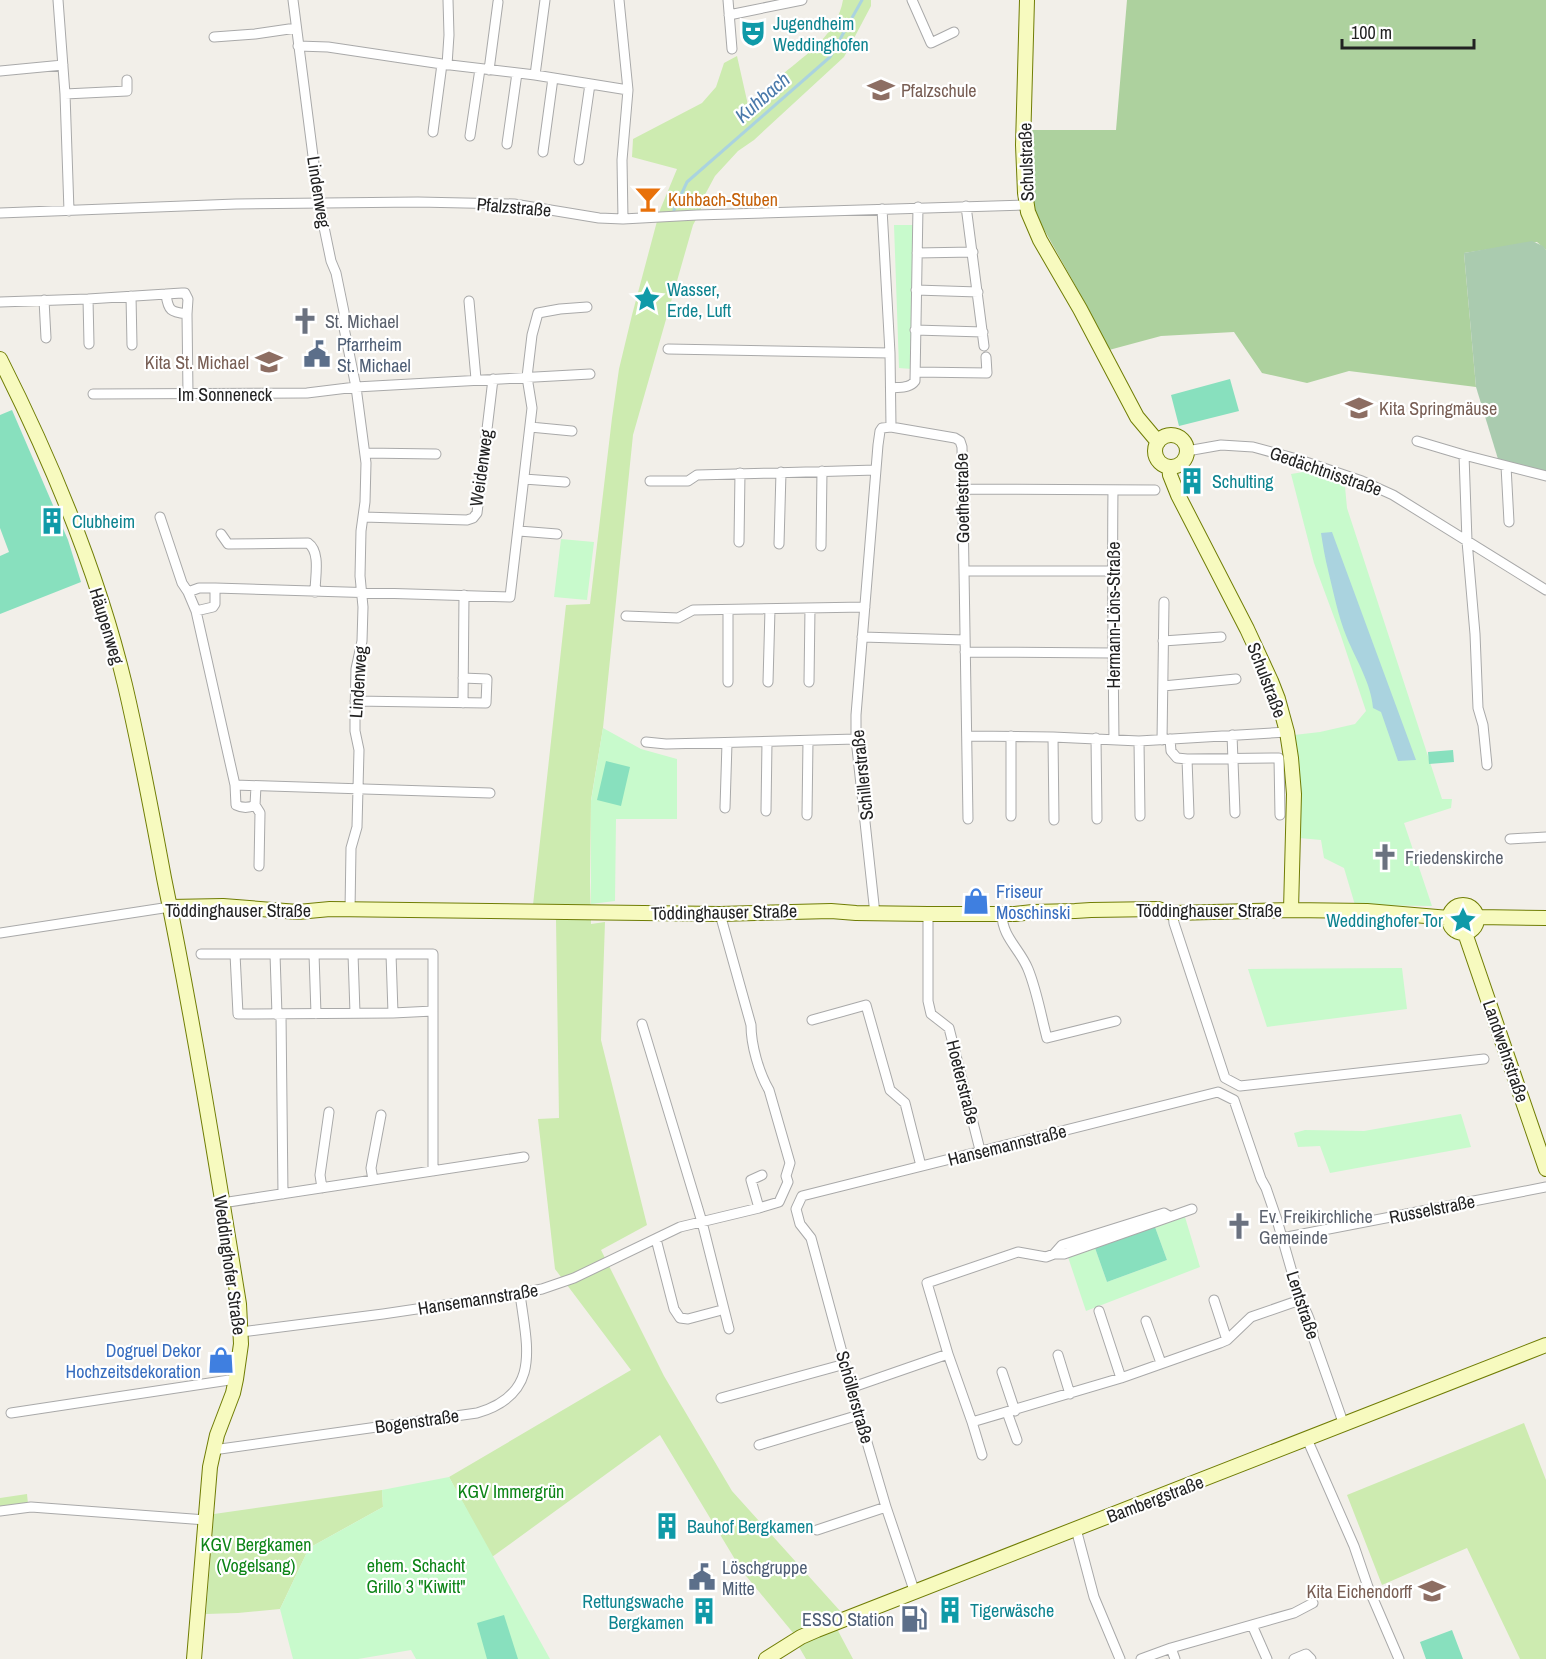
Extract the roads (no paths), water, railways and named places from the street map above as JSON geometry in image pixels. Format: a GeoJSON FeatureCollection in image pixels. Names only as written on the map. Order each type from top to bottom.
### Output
{"type":"FeatureCollection","features":[{"type":"Feature","properties":{"kind":"street"},"geometry":{"type":"LineString","coordinates":[[58,0],[65,94],[69,211]]}},
{"type":"Feature","properties":{"kind":"street","name":"Lindenweg"},"geometry":{"type":"LineString","coordinates":[[293,0],[319,202],[344,312],[344,328],[356,387],[365,453],[365,502],[360,554],[362,641],[356,669],[355,701],[355,731],[359,750],[357,827],[351,848],[350,910]]}},
{"type":"Feature","properties":{"kind":"street"},"geometry":{"type":"LineString","coordinates":[[433,132],[449,35],[448,0]]}},
{"type":"Feature","properties":{"kind":"street"},"geometry":{"type":"LineString","coordinates":[[535,75],[545,0]]}},
{"type":"Feature","properties":{"kind":"street"},"geometry":{"type":"LineString","coordinates":[[619,0],[628,90],[622,160],[623,219]]}},
{"type":"Feature","properties":{"kind":"street"},"geometry":{"type":"LineString","coordinates":[[728,0],[732,49]]}},
{"type":"Feature","properties":{"kind":"street"},"geometry":{"type":"LineString","coordinates":[[729,15],[802,0]]}},
{"type":"Feature","properties":{"kind":"street"},"geometry":{"type":"LineString","coordinates":[[912,0],[931,43],[954,32]]}},
{"type":"Feature","properties":{"kind":"street","name":"Schulstraße"},"geometry":{"type":"LineString","coordinates":[[1027,0],[1023,145],[1026,205],[1040,240],[1132,405],[1162,439]]}},
{"type":"Feature","properties":{"kind":"street"},"geometry":{"type":"LineString","coordinates":[[470,136],[498,2]]}},
{"type":"Feature","properties":{"kind":"street"},"geometry":{"type":"LineString","coordinates":[[214,37],[296,28]]}},
{"type":"Feature","properties":{"kind":"street"},"geometry":{"type":"LineString","coordinates":[[298,46],[328,47],[628,90]]}},
{"type":"Feature","properties":{"kind":"street"},"geometry":{"type":"LineString","coordinates":[[0,71],[63,65]]}},
{"type":"Feature","properties":{"kind":"street"},"geometry":{"type":"LineString","coordinates":[[507,144],[517,73]]}},
{"type":"Feature","properties":{"kind":"street"},"geometry":{"type":"LineString","coordinates":[[543,152],[553,78]]}},
{"type":"Feature","properties":{"kind":"street"},"geometry":{"type":"LineString","coordinates":[[65,94],[127,91],[127,80]]}},
{"type":"Feature","properties":{"kind":"street"},"geometry":{"type":"LineString","coordinates":[[579,160],[590,84]]}},
{"type":"Feature","properties":{"kind":"street","name":"Pfalzstraße"},"geometry":{"type":"LineString","coordinates":[[0,213],[319,202],[418,202],[514,204],[599,218],[623,219],[1026,205]]}},
{"type":"Feature","properties":{"kind":"street"},"geometry":{"type":"LineString","coordinates":[[966,206],[984,346]]}},
{"type":"Feature","properties":{"kind":"street"},"geometry":{"type":"LineString","coordinates":[[892,388],[912,385],[915,381],[918,207]]}},
{"type":"Feature","properties":{"kind":"street"},"geometry":{"type":"LineString","coordinates":[[882,209],[892,388],[891,427]]}},
{"type":"Feature","properties":{"kind":"street"},"geometry":{"type":"LineString","coordinates":[[917,253],[973,252]]}},
{"type":"Feature","properties":{"kind":"street"},"geometry":{"type":"LineString","coordinates":[[916,290],[978,292]]}},
{"type":"Feature","properties":{"kind":"street"},"geometry":{"type":"LineString","coordinates":[[0,302],[88,299],[174,292],[185,294],[188,298],[188,394]]}},
{"type":"Feature","properties":{"kind":"street"},"geometry":{"type":"LineString","coordinates":[[166,294],[168,307],[171,310],[187,314]]}},
{"type":"Feature","properties":{"kind":"street"},"geometry":{"type":"LineString","coordinates":[[131,296],[132,345]]}},
{"type":"Feature","properties":{"kind":"street"},"geometry":{"type":"LineString","coordinates":[[88,299],[89,344]]}},
{"type":"Feature","properties":{"kind":"street"},"geometry":{"type":"LineString","coordinates":[[44,300],[46,338]]}},
{"type":"Feature","properties":{"kind":"street"},"geometry":{"type":"LineString","coordinates":[[469,301],[476,379]]}},
{"type":"Feature","properties":{"kind":"street"},"geometry":{"type":"LineString","coordinates":[[188,592],[199,588],[215,588],[510,597],[532,408],[527,377],[532,335],[538,313],[586,307]]}},
{"type":"Feature","properties":{"kind":"street"},"geometry":{"type":"LineString","coordinates":[[915,330],[983,332]]}},
{"type":"Feature","properties":{"kind":"street"},"geometry":{"type":"LineString","coordinates":[[668,350],[890,353]]}},
{"type":"Feature","properties":{"kind":"street"},"geometry":{"type":"LineString","coordinates":[[915,372],[987,373],[986,357]]}},
{"type":"Feature","properties":{"kind":"street","name":"Häupenweg"},"geometry":{"type":"LineString","coordinates":[[0,359],[19,396],[55,480],[100,600],[124,684],[170,907]]}},
{"type":"Feature","properties":{"kind":"street","name":"Im Sonneneck"},"geometry":{"type":"LineString","coordinates":[[93,393],[307,393],[356,387],[590,374]]}},
{"type":"Feature","properties":{"kind":"street","name":"Weidenweg"},"geometry":{"type":"LineString","coordinates":[[363,517],[467,520],[473,518],[477,513],[493,379]]}},
{"type":"Feature","properties":{"kind":"street"},"geometry":{"type":"LineString","coordinates":[[530,427],[572,431]]}},
{"type":"Feature","properties":{"kind":"street","name":"Schillerstraße"},"geometry":{"type":"LineString","coordinates":[[876,914],[856,739],[856,707],[880,431],[882,428],[891,427]]}},
{"type":"Feature","properties":{"kind":"street","name":"Goethestraße"},"geometry":{"type":"LineString","coordinates":[[891,427],[955,438],[960,441],[962,447],[968,819]]}},
{"type":"Feature","properties":{"kind":"street"},"geometry":{"type":"LineString","coordinates":[[1178,437],[1183,440],[1187,450],[1180,464],[1169,467],[1160,464],[1155,451],[1162,439],[1178,437]]}},
{"type":"Feature","properties":{"kind":"street"},"geometry":{"type":"LineString","coordinates":[[1417,441],[1546,476]]}},
{"type":"Feature","properties":{"kind":"street","name":"Gedächtnisstraße"},"geometry":{"type":"LineString","coordinates":[[1187,450],[1213,446],[1242,446],[1266,450],[1362,481],[1387,492],[1546,590]]}},
{"type":"Feature","properties":{"kind":"street"},"geometry":{"type":"LineString","coordinates":[[365,453],[436,454]]}},
{"type":"Feature","properties":{"kind":"street"},"geometry":{"type":"LineString","coordinates":[[1464,455],[1478,708],[1483,725],[1487,765]]}},
{"type":"Feature","properties":{"kind":"street"},"geometry":{"type":"LineString","coordinates":[[1506,466],[1509,522]]}},
{"type":"Feature","properties":{"kind":"street","name":"Schulstraße"},"geometry":{"type":"LineString","coordinates":[[1169,467],[1178,495],[1264,664],[1278,699],[1287,732],[1294,794],[1291,910]]}},
{"type":"Feature","properties":{"kind":"street"},"geometry":{"type":"LineString","coordinates":[[650,481],[688,481],[697,475],[876,470]]}},
{"type":"Feature","properties":{"kind":"street"},"geometry":{"type":"LineString","coordinates":[[821,546],[822,471]]}},
{"type":"Feature","properties":{"kind":"street"},"geometry":{"type":"LineString","coordinates":[[779,544],[781,472]]}},
{"type":"Feature","properties":{"kind":"street"},"geometry":{"type":"LineString","coordinates":[[739,542],[740,473]]}},
{"type":"Feature","properties":{"kind":"street"},"geometry":{"type":"LineString","coordinates":[[524,479],[565,482]]}},
{"type":"Feature","properties":{"kind":"street"},"geometry":{"type":"LineString","coordinates":[[963,489],[1155,490]]}},
{"type":"Feature","properties":{"kind":"street","name":"Hermann-Löns-Straße"},"geometry":{"type":"LineString","coordinates":[[1113,490],[1114,740]]}},
{"type":"Feature","properties":{"kind":"street"},"geometry":{"type":"LineString","coordinates":[[160,517],[182,583],[196,610],[235,786],[236,805],[240,807],[255,805]]}},
{"type":"Feature","properties":{"kind":"street"},"geometry":{"type":"LineString","coordinates":[[519,531],[557,534]]}},
{"type":"Feature","properties":{"kind":"street"},"geometry":{"type":"LineString","coordinates":[[221,534],[228,544],[308,543],[316,553],[315,592]]}},
{"type":"Feature","properties":{"kind":"street"},"geometry":{"type":"LineString","coordinates":[[964,571],[1112,571]]}},
{"type":"Feature","properties":{"kind":"street"},"geometry":{"type":"LineString","coordinates":[[196,610],[213,607],[215,588]]}},
{"type":"Feature","properties":{"kind":"street"},"geometry":{"type":"LineString","coordinates":[[463,703],[464,595]]}},
{"type":"Feature","properties":{"kind":"street"},"geometry":{"type":"LineString","coordinates":[[1164,602],[1163,686],[1166,740],[1171,751],[1177,758],[1188,759],[1279,758],[1280,815]]}},
{"type":"Feature","properties":{"kind":"street"},"geometry":{"type":"LineString","coordinates":[[626,616],[678,618],[693,610],[865,607]]}},
{"type":"Feature","properties":{"kind":"street"},"geometry":{"type":"LineString","coordinates":[[809,682],[810,608]]}},
{"type":"Feature","properties":{"kind":"street"},"geometry":{"type":"LineString","coordinates":[[768,682],[770,609]]}},
{"type":"Feature","properties":{"kind":"street"},"geometry":{"type":"LineString","coordinates":[[728,610],[728,682]]}},
{"type":"Feature","properties":{"kind":"street"},"geometry":{"type":"LineString","coordinates":[[862,637],[965,640]]}},
{"type":"Feature","properties":{"kind":"street"},"geometry":{"type":"LineString","coordinates":[[1163,641],[1221,638]]}},
{"type":"Feature","properties":{"kind":"street"},"geometry":{"type":"LineString","coordinates":[[966,652],[1112,653]]}},
{"type":"Feature","properties":{"kind":"street"},"geometry":{"type":"LineString","coordinates":[[355,701],[486,703],[487,679],[463,678]]}},
{"type":"Feature","properties":{"kind":"street"},"geometry":{"type":"LineString","coordinates":[[1163,686],[1236,679]]}},
{"type":"Feature","properties":{"kind":"street"},"geometry":{"type":"LineString","coordinates":[[967,735],[1139,741],[1287,732]]}},
{"type":"Feature","properties":{"kind":"street"},"geometry":{"type":"LineString","coordinates":[[1232,735],[1235,813]]}},
{"type":"Feature","properties":{"kind":"street"},"geometry":{"type":"LineString","coordinates":[[1011,736],[1011,816]]}},
{"type":"Feature","properties":{"kind":"street"},"geometry":{"type":"LineString","coordinates":[[1053,737],[1054,820]]}},
{"type":"Feature","properties":{"kind":"street"},"geometry":{"type":"LineString","coordinates":[[1096,738],[1097,819]]}},
{"type":"Feature","properties":{"kind":"street"},"geometry":{"type":"LineString","coordinates":[[646,742],[666,744],[856,739]]}},
{"type":"Feature","properties":{"kind":"street"},"geometry":{"type":"LineString","coordinates":[[807,815],[808,741]]}},
{"type":"Feature","properties":{"kind":"street"},"geometry":{"type":"LineString","coordinates":[[1139,741],[1140,816]]}},
{"type":"Feature","properties":{"kind":"street"},"geometry":{"type":"LineString","coordinates":[[766,811],[767,742]]}},
{"type":"Feature","properties":{"kind":"street"},"geometry":{"type":"LineString","coordinates":[[725,808],[727,743]]}},
{"type":"Feature","properties":{"kind":"street"},"geometry":{"type":"LineString","coordinates":[[1188,759],[1189,814]]}},
{"type":"Feature","properties":{"kind":"street"},"geometry":{"type":"LineString","coordinates":[[235,786],[490,793]]}},
{"type":"Feature","properties":{"kind":"street"},"geometry":{"type":"LineString","coordinates":[[256,786],[255,805],[260,813],[259,866]]}},
{"type":"Feature","properties":{"kind":"street"},"geometry":{"type":"LineString","coordinates":[[1510,839],[1546,837]]}},
{"type":"Feature","properties":{"kind":"street"},"geometry":{"type":"LineString","coordinates":[[1461,905],[1470,906],[1476,912],[1477,917],[1475,927],[1465,933],[1458,933],[1452,928],[1449,918],[1454,908],[1461,905]]}},
{"type":"Feature","properties":{"kind":"street","name":"Töddinghauser Straße"},"geometry":{"type":"LineString","coordinates":[[0,933],[170,907],[224,906],[298,912],[330,909],[720,914],[822,911],[876,914],[1002,914],[1147,909],[1173,913],[1291,910],[1366,911],[1449,918]]}},
{"type":"Feature","properties":{"kind":"street","name":"Weddinghofer Straße"},"geometry":{"type":"LineString","coordinates":[[170,907],[188,995],[239,1304],[241,1332],[236,1379],[213,1450],[194,1659]]}},
{"type":"Feature","properties":{"kind":"street"},"geometry":{"type":"LineString","coordinates":[[1173,913],[1174,923],[1225,1078],[1240,1086],[1484,1059]]}},
{"type":"Feature","properties":{"kind":"street","name":"Hansemannstraße"},"geometry":{"type":"LineString","coordinates":[[241,1332],[383,1314],[542,1289],[574,1278],[680,1227],[779,1202],[788,1182],[786,1176],[790,1163],[751,1037],[751,1025],[720,914]]}},
{"type":"Feature","properties":{"kind":"street","name":"Hoeterstraße"},"geometry":{"type":"LineString","coordinates":[[928,914],[928,1001],[931,1014],[949,1028],[980,1150]]}},
{"type":"Feature","properties":{"kind":"street"},"geometry":{"type":"LineString","coordinates":[[1002,914],[1004,931],[1028,966],[1047,1038],[1116,1021]]}},
{"type":"Feature","properties":{"kind":"street"},"geometry":{"type":"LineString","coordinates":[[1477,917],[1546,918]]}},
{"type":"Feature","properties":{"kind":"street","name":"Landwehrstraße"},"geometry":{"type":"LineString","coordinates":[[1465,933],[1546,1169]]}},
{"type":"Feature","properties":{"kind":"street"},"geometry":{"type":"LineString","coordinates":[[201,954],[433,954],[433,1171]]}},
{"type":"Feature","properties":{"kind":"street"},"geometry":{"type":"LineString","coordinates":[[235,954],[238,1014],[433,1011]]}},
{"type":"Feature","properties":{"kind":"street"},"geometry":{"type":"LineString","coordinates":[[275,954],[279,1015],[283,1194]]}},
{"type":"Feature","properties":{"kind":"street"},"geometry":{"type":"LineString","coordinates":[[314,954],[316,1014]]}},
{"type":"Feature","properties":{"kind":"street"},"geometry":{"type":"LineString","coordinates":[[353,954],[355,1013]]}},
{"type":"Feature","properties":{"kind":"street"},"geometry":{"type":"LineString","coordinates":[[391,954],[393,1013]]}},
{"type":"Feature","properties":{"kind":"street"},"geometry":{"type":"LineString","coordinates":[[812,1020],[866,1005],[890,1090],[905,1103],[921,1166]]}},
{"type":"Feature","properties":{"kind":"street"},"geometry":{"type":"LineString","coordinates":[[642,1024],[702,1222],[729,1329]]}},
{"type":"Feature","properties":{"kind":"street","name":"Hansemannstraße"},"geometry":{"type":"LineString","coordinates":[[799,1203],[802,1196],[1218,1092]]}},
{"type":"Feature","properties":{"kind":"street","name":"Lentstraße"},"geometry":{"type":"LineString","coordinates":[[1218,1092],[1234,1100],[1266,1188],[1300,1300],[1313,1331],[1313,1337],[1344,1425]]}},
{"type":"Feature","properties":{"kind":"street"},"geometry":{"type":"LineString","coordinates":[[322,1188],[321,1175],[329,1112]]}},
{"type":"Feature","properties":{"kind":"street"},"geometry":{"type":"LineString","coordinates":[[373,1180],[371,1168],[381,1115]]}},
{"type":"Feature","properties":{"kind":"street"},"geometry":{"type":"LineString","coordinates":[[222,1203],[524,1157]]}},
{"type":"Feature","properties":{"kind":"street"},"geometry":{"type":"LineString","coordinates":[[759,1208],[751,1180],[762,1175]]}},
{"type":"Feature","properties":{"kind":"street","name":"Russelstraße"},"geometry":{"type":"LineString","coordinates":[[1282,1238],[1546,1187]]}},
{"type":"Feature","properties":{"kind":"street","name":"Schöllerstraße"},"geometry":{"type":"LineString","coordinates":[[799,1203],[796,1209],[800,1224],[811,1238],[859,1415],[886,1507],[915,1593]]}},
{"type":"Feature","properties":{"kind":"street"},"geometry":{"type":"LineString","coordinates":[[982,1455],[927,1283],[1017,1252],[1046,1257],[1080,1250],[1192,1209]]}},
{"type":"Feature","properties":{"kind":"street"},"geometry":{"type":"LineString","coordinates":[[656,1239],[674,1309],[680,1318],[688,1319],[718,1311]]}},
{"type":"Feature","properties":{"kind":"street","name":"Bogenstraße"},"geometry":{"type":"LineString","coordinates":[[213,1450],[477,1413],[494,1408],[516,1390],[524,1376],[527,1363],[520,1294]]}},
{"type":"Feature","properties":{"kind":"street"},"geometry":{"type":"LineString","coordinates":[[1214,1300],[1227,1340]]}},
{"type":"Feature","properties":{"kind":"street"},"geometry":{"type":"LineString","coordinates":[[972,1422],[1121,1378],[1227,1340],[1251,1317],[1300,1300]]}},
{"type":"Feature","properties":{"kind":"street"},"geometry":{"type":"LineString","coordinates":[[1099,1311],[1121,1378]]}},
{"type":"Feature","properties":{"kind":"street"},"geometry":{"type":"LineString","coordinates":[[1146,1321],[1161,1363]]}},
{"type":"Feature","properties":{"kind":"street","name":"Bambergstraße"},"geometry":{"type":"LineString","coordinates":[[766,1659],[801,1637],[817,1630],[1546,1345]]}},
{"type":"Feature","properties":{"kind":"street"},"geometry":{"type":"LineString","coordinates":[[853,1387],[948,1354]]}},
{"type":"Feature","properties":{"kind":"street"},"geometry":{"type":"LineString","coordinates":[[1058,1355],[1071,1394]]}},
{"type":"Feature","properties":{"kind":"street"},"geometry":{"type":"LineString","coordinates":[[721,1398],[845,1364]]}},
{"type":"Feature","properties":{"kind":"street"},"geometry":{"type":"LineString","coordinates":[[1002,1372],[1017,1440]]}},
{"type":"Feature","properties":{"kind":"street"},"geometry":{"type":"LineString","coordinates":[[11,1413],[236,1379]]}},
{"type":"Feature","properties":{"kind":"street"},"geometry":{"type":"LineString","coordinates":[[759,1444],[859,1415]]}},
{"type":"Feature","properties":{"kind":"street"},"geometry":{"type":"LineString","coordinates":[[1307,1439],[1354,1546],[1368,1587],[1399,1659]]}},
{"type":"Feature","properties":{"kind":"street"},"geometry":{"type":"LineString","coordinates":[[0,1511],[32,1507],[206,1520]]}},
{"type":"Feature","properties":{"kind":"street"},"geometry":{"type":"LineString","coordinates":[[817,1530],[886,1507]]}},
{"type":"Feature","properties":{"kind":"street"},"geometry":{"type":"LineString","coordinates":[[1076,1529],[1094,1597],[1120,1659]]}},
{"type":"Feature","properties":{"kind":"street"},"geometry":{"type":"LineString","coordinates":[[1141,1659],[1171,1648],[1294,1613],[1313,1603]]}},
{"type":"Feature","properties":{"kind":"street"},"geometry":{"type":"LineString","coordinates":[[1252,1625],[1266,1659]]}},
{"type":"Feature","properties":{"kind":"street"},"geometry":{"type":"LineString","coordinates":[[1171,1648],[1175,1659]]}},
{"type":"Feature","properties":{"kind":"street"},"geometry":{"type":"LineString","coordinates":[[1294,1659],[1306,1654],[1311,1659]]}},
{"type":"Feature","properties":{"kind":"water"},"geometry":{"type":"Polygon","coordinates":[[[1332,532],[1416,760],[1398,761],[1381,712],[1373,708],[1367,681],[1344,630],[1336,605],[1321,533],[1332,532]]]}},
{"type":"Feature","properties":{"kind":"waterway","name":"Kuhbach"},"geometry":{"type":"LineString","coordinates":[[674,210],[687,182],[830,57],[862,0]]}},
{"type":"Feature","properties":{"kind":"place","name":"Jugendheim Weddinghofen"},"geometry":{"type":"Point","coordinates":[753,33]}},
{"type":"Feature","properties":{"kind":"place","name":"Pfalzschule"},"geometry":{"type":"Point","coordinates":[881,90]}},
{"type":"Feature","properties":{"kind":"place","name":"Kuhbach-Stuben"},"geometry":{"type":"Point","coordinates":[648,199]}},
{"type":"Feature","properties":{"kind":"place","name":"Wasser, Erde, Luft"},"geometry":{"type":"Point","coordinates":[647,299]}},
{"type":"Feature","properties":{"kind":"place","name":"St. Michael"},"geometry":{"type":"Point","coordinates":[305,321]}},
{"type":"Feature","properties":{"kind":"place","name":"Pfarrheim St. Michael"},"geometry":{"type":"Point","coordinates":[317,354]}},
{"type":"Feature","properties":{"kind":"place","name":"Kita St. Michael"},"geometry":{"type":"Point","coordinates":[269,362]}},
{"type":"Feature","properties":{"kind":"place","name":"Kita Springmäuse"},"geometry":{"type":"Point","coordinates":[1359,408]}},
{"type":"Feature","properties":{"kind":"place","name":"Schulting"},"geometry":{"type":"Point","coordinates":[1192,481]}},
{"type":"Feature","properties":{"kind":"place","name":"Clubheim"},"geometry":{"type":"Point","coordinates":[52,521]}},
{"type":"Feature","properties":{"kind":"place","name":"Friedenskirche"},"geometry":{"type":"Point","coordinates":[1385,857]}},
{"type":"Feature","properties":{"kind":"place","name":"Friseur Moschinski"},"geometry":{"type":"Point","coordinates":[976,901]}},
{"type":"Feature","properties":{"kind":"place","name":"Weddinghofer Tor"},"geometry":{"type":"Point","coordinates":[1463,920]}},
{"type":"Feature","properties":{"kind":"place","name":"Ev. Freikirchliche Gemeinde"},"geometry":{"type":"Point","coordinates":[1239,1226]}},
{"type":"Feature","properties":{"kind":"place","name":"Dogruel Dekor Hochzeitsdekoration"},"geometry":{"type":"Point","coordinates":[221,1360]}},
{"type":"Feature","properties":{"kind":"place","name":"Bauhof Bergkamen"},"geometry":{"type":"Point","coordinates":[667,1526]}},
{"type":"Feature","properties":{"kind":"place","name":"Löschgruppe Mitte"},"geometry":{"type":"Point","coordinates":[702,1577]}},
{"type":"Feature","properties":{"kind":"place","name":"Kita Eichendorff"},"geometry":{"type":"Point","coordinates":[1432,1591]}},
{"type":"Feature","properties":{"kind":"place","name":"Tigerwäsche"},"geometry":{"type":"Point","coordinates":[950,1610]}},
{"type":"Feature","properties":{"kind":"place","name":"Rettungswache Bergkamen"},"geometry":{"type":"Point","coordinates":[704,1611]}},
{"type":"Feature","properties":{"kind":"place","name":"ESSO Station"},"geometry":{"type":"Point","coordinates":[914,1619]}},
{"type":"Feature","properties":{"kind":"park label","name":"KGV Immergrün"},"geometry":{"type":"Point","coordinates":[511,1491]}},
{"type":"Feature","properties":{"kind":"park label","name":"KGV Bergkamen (Vogelsang)"},"geometry":{"type":"Point","coordinates":[256,1554]}},
{"type":"Feature","properties":{"kind":"park label","name":"ehem. Schacht Grillo 3 \"Kiwitt\""},"geometry":{"type":"Point","coordinates":[416,1575]}}]}
